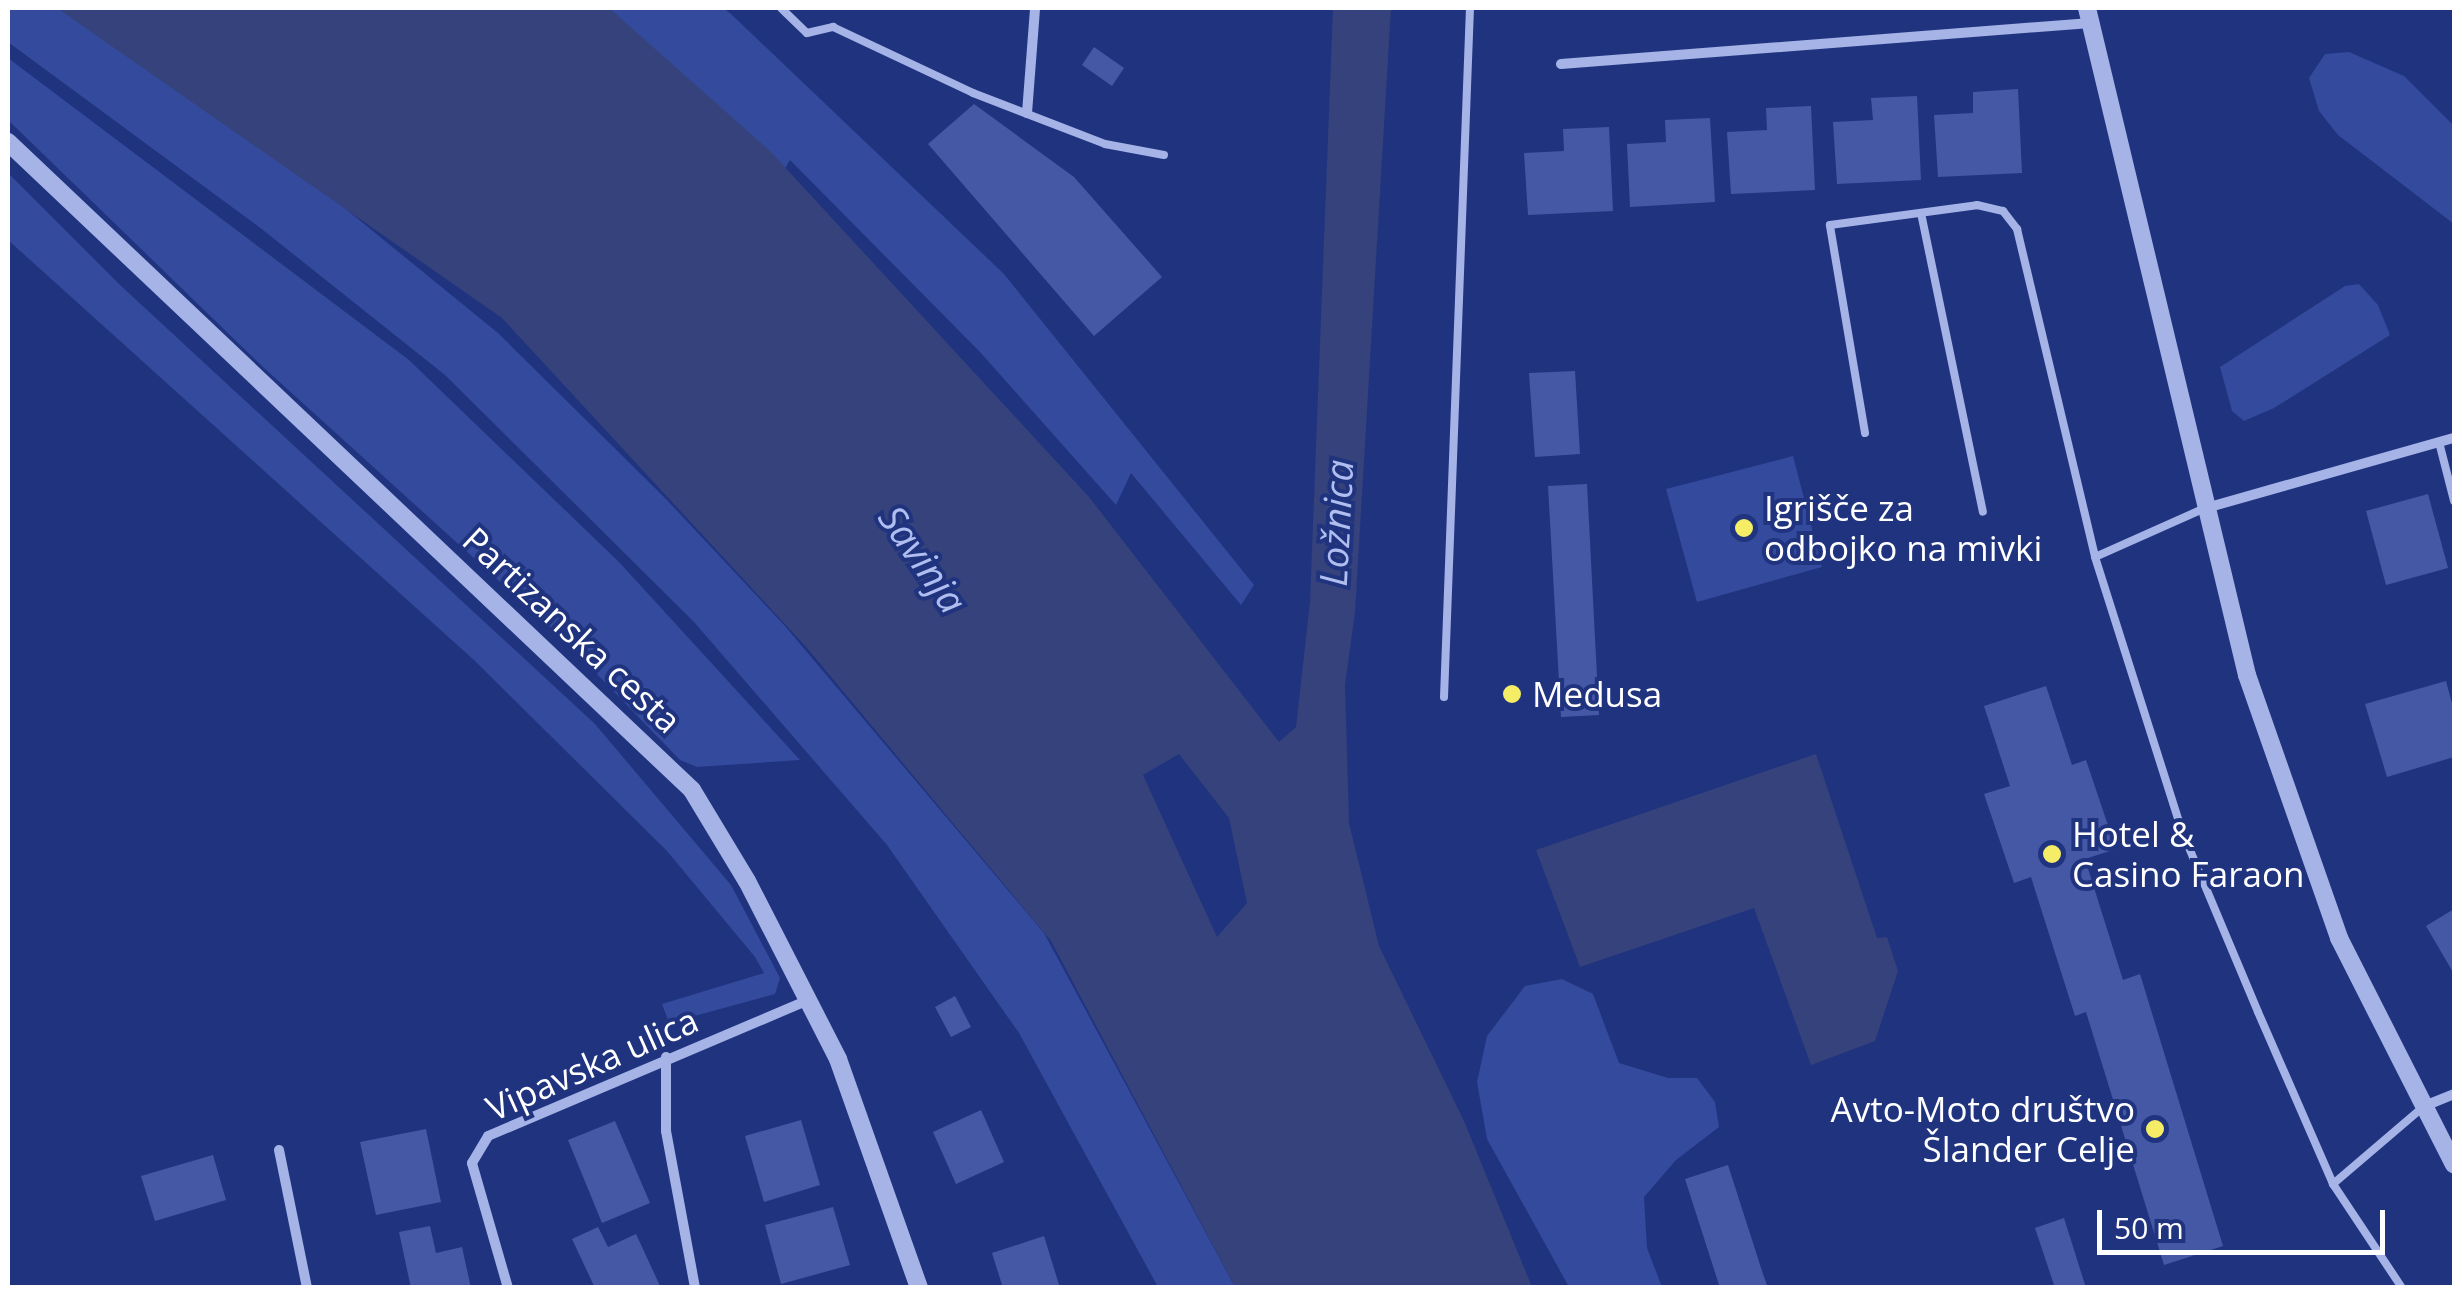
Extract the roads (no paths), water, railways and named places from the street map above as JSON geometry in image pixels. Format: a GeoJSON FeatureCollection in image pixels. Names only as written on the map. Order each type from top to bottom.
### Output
{"type":"FeatureCollection","features":[{"type":"Feature","properties":{"kind":"street"},"geometry":{"type":"LineString","coordinates":[[1027,114],[1034,8]]}},
{"type":"Feature","properties":{"kind":"street"},"geometry":{"type":"LineString","coordinates":[[1561,64],[2088,15],[2247,675],[2290,806],[2340,938],[2422,1108],[2454,1165]]}},
{"type":"Feature","properties":{"kind":"street","name":"Partizanska cesta"},"geometry":{"type":"LineString","coordinates":[[8,142],[692,790],[838,1059],[920,1288]]}},
{"type":"Feature","properties":{"kind":"street"},"geometry":{"type":"LineString","coordinates":[[2206,508],[2454,438]]}},
{"type":"Feature","properties":{"kind":"street","name":"Vipavska ulica"},"geometry":{"type":"LineString","coordinates":[[508,1288],[472,1163],[488,1136],[809,1000]]}},
{"type":"Feature","properties":{"kind":"street"},"geometry":{"type":"LineString","coordinates":[[666,1058],[666,1132],[695,1288]]}},
{"type":"Feature","properties":{"kind":"street"},"geometry":{"type":"LineString","coordinates":[[2422,1108],[2454,1094]]}},
{"type":"Feature","properties":{"kind":"street"},"geometry":{"type":"LineString","coordinates":[[278,1150],[307,1288]]}},
{"type":"Feature","properties":{"kind":"lane"},"geometry":{"type":"LineString","coordinates":[[781,8],[807,33],[834,27],[1027,114],[1105,144],[1164,155]]}},
{"type":"Feature","properties":{"kind":"lane"},"geometry":{"type":"LineString","coordinates":[[1444,697],[1470,8]]}},
{"type":"Feature","properties":{"kind":"lane"},"geometry":{"type":"LineString","coordinates":[[1865,432],[1830,226],[1976,205],[2003,211],[2017,229],[2096,556],[2182,831],[2333,1184],[2402,1288]]}},
{"type":"Feature","properties":{"kind":"lane"},"geometry":{"type":"LineString","coordinates":[[1920,212],[1983,512]]}},
{"type":"Feature","properties":{"kind":"lane"},"geometry":{"type":"LineString","coordinates":[[2439,442],[2454,501]]}},
{"type":"Feature","properties":{"kind":"lane"},"geometry":{"type":"LineString","coordinates":[[2096,556],[2206,508]]}},
{"type":"Feature","properties":{"kind":"lane"},"geometry":{"type":"LineString","coordinates":[[2333,1184],[2422,1108]]}},
{"type":"Feature","properties":{"kind":"water"},"geometry":{"type":"Polygon","coordinates":[[[57,8],[609,8],[770,151],[1089,497],[1279,742],[1296,727],[1310,602],[1333,8],[1391,8],[1355,612],[1345,685],[1349,823],[1379,946],[1464,1121],[1532,1287],[1235,1287],[1051,941],[807,648],[502,318],[57,8]],[[1179,754],[1143,775],[1217,937],[1247,903],[1229,818],[1179,754]]]}},
{"type":"Feature","properties":{"kind":"water"},"geometry":{"type":"Polygon","coordinates":[[[1816,754],[1877,938],[1887,937],[1898,971],[1875,1041],[1811,1065],[1754,908],[1580,967],[1536,850],[1816,754]]]}},
{"type":"Feature","properties":{"kind":"place","name":"Igrišče za odbojko na mivki"},"geometry":{"type":"Point","coordinates":[1744,528]}},
{"type":"Feature","properties":{"kind":"place","name":"Medusa"},"geometry":{"type":"Point","coordinates":[1512,694]}},
{"type":"Feature","properties":{"kind":"place","name":"Hotel & Casino Faraon"},"geometry":{"type":"Point","coordinates":[2052,854]}},
{"type":"Feature","properties":{"kind":"place","name":"Avto-Moto društvo Šlander Celje"},"geometry":{"type":"Point","coordinates":[2155,1129]}},
{"type":"Feature","properties":{"kind":"water label","name":"Ložnica"},"geometry":{"type":"Point","coordinates":[1336,523]}},
{"type":"Feature","properties":{"kind":"water label","name":"Savinja"},"geometry":{"type":"Point","coordinates":[923,559]}}]}
